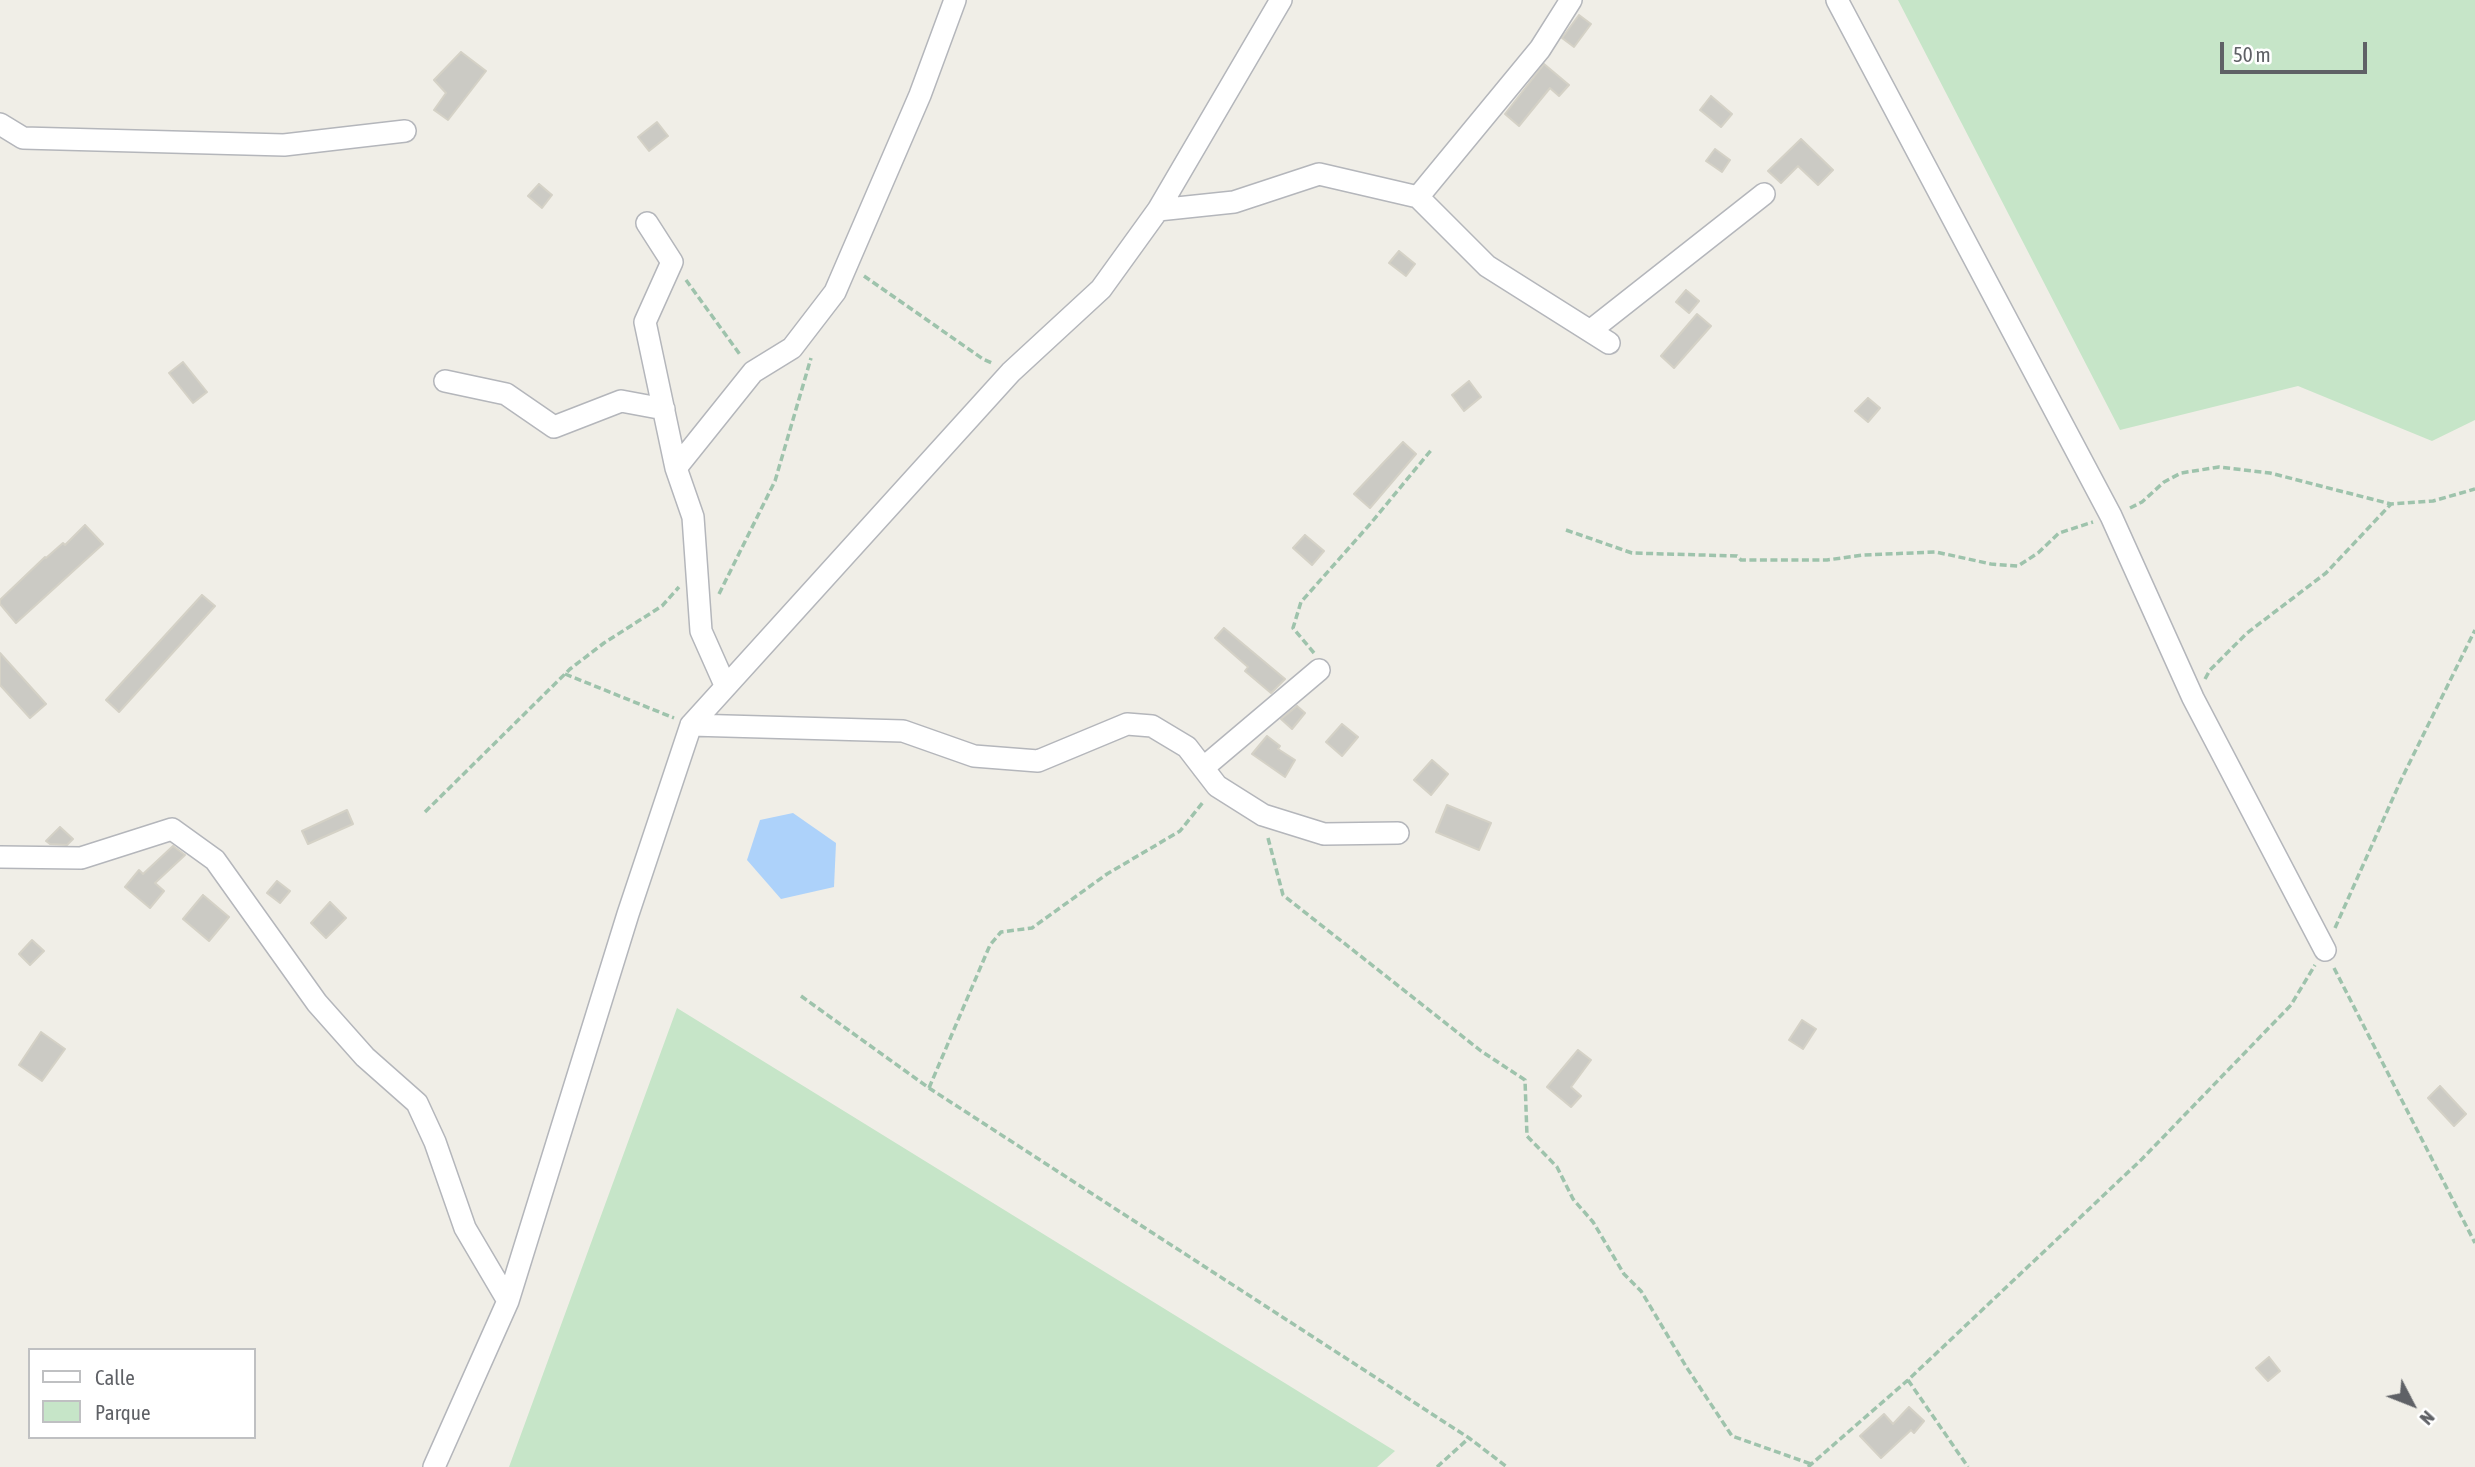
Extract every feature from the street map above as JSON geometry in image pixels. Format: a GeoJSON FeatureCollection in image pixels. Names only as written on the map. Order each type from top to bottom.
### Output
{"type":"FeatureCollection","features":[{"type":"Feature","properties":{"kind":"street"},"geometry":{"type":"LineString","coordinates":[[676,468],[753,372],[792,348],[835,292],[920,95],[955,0]]}},
{"type":"Feature","properties":{"kind":"street"},"geometry":{"type":"LineString","coordinates":[[434,1467],[508,1301],[628,915],[691,725],[1011,373],[1101,289],[1158,210],[1281,0]]}},
{"type":"Feature","properties":{"kind":"street"},"geometry":{"type":"LineString","coordinates":[[1418,197],[1540,49],[1571,0]]}},
{"type":"Feature","properties":{"kind":"street"},"geometry":{"type":"LineString","coordinates":[[1836,0],[2111,516],[2193,698],[2325,950]]}},
{"type":"Feature","properties":{"kind":"street"},"geometry":{"type":"LineString","coordinates":[[0,124],[23,138],[284,145],[405,131]]}},
{"type":"Feature","properties":{"kind":"street"},"geometry":{"type":"LineString","coordinates":[[1158,210],[1234,202],[1319,174],[1418,197],[1487,265],[1609,344]]}},
{"type":"Feature","properties":{"kind":"street"},"geometry":{"type":"LineString","coordinates":[[1590,331],[1764,194]]}},
{"type":"Feature","properties":{"kind":"street"},"geometry":{"type":"LineString","coordinates":[[647,223],[672,262],[645,322],[676,468],[693,517],[701,631],[725,685]]}},
{"type":"Feature","properties":{"kind":"street"},"geometry":{"type":"LineString","coordinates":[[445,381],[506,394],[554,426],[621,401],[664,409]]}},
{"type":"Feature","properties":{"kind":"street"},"geometry":{"type":"LineString","coordinates":[[1203,768],[1320,670]]}},
{"type":"Feature","properties":{"kind":"street"},"geometry":{"type":"LineString","coordinates":[[691,725],[903,731],[974,756],[1038,761],[1127,724],[1152,726],[1187,747],[1217,786],[1263,816],[1324,834],[1398,833]]}},
{"type":"Feature","properties":{"kind":"street"},"geometry":{"type":"LineString","coordinates":[[0,856],[81,858],[172,828],[215,860],[317,1003],[365,1057],[417,1103],[435,1142],[466,1228],[508,1301]]}},
{"type":"Feature","properties":{"kind":"path"},"geometry":{"type":"LineString","coordinates":[[672,262],[753,372]]}},
{"type":"Feature","properties":{"kind":"path"},"geometry":{"type":"LineString","coordinates":[[846,264],[983,359],[1011,373]]}},
{"type":"Feature","properties":{"kind":"path"},"geometry":{"type":"LineString","coordinates":[[701,631],[775,481],[813,353]]}},
{"type":"Feature","properties":{"kind":"path"},"geometry":{"type":"LineString","coordinates":[[1320,670],[1321,660],[1293,628],[1301,602],[1432,449]]}},
{"type":"Feature","properties":{"kind":"path"},"geometry":{"type":"LineString","coordinates":[[1566,530],[1632,553],[1737,556],[1741,560],[1827,560],[1863,555],[1936,552],[1991,564],[2018,566],[2038,553],[2059,533],[2111,516],[2142,502],[2164,482],[2181,473],[2219,467],[2270,473],[2391,504],[2434,501],[2475,489]]}},
{"type":"Feature","properties":{"kind":"path"},"geometry":{"type":"LineString","coordinates":[[2193,698],[2210,670],[2247,633],[2326,573],[2391,504]]}},
{"type":"Feature","properties":{"kind":"path"},"geometry":{"type":"LineString","coordinates":[[425,812],[565,674],[604,643],[662,606],[696,566]]}},
{"type":"Feature","properties":{"kind":"path"},"geometry":{"type":"LineString","coordinates":[[1263,816],[1283,895],[1481,1051],[1525,1080],[1527,1136],[1558,1167],[1573,1199],[1605,1240],[1624,1274],[1641,1291],[1732,1436],[1809,1466],[1908,1380],[2142,1159],[2291,1004],[2325,950],[2401,780],[2475,630]]}},
{"type":"Feature","properties":{"kind":"path"},"geometry":{"type":"LineString","coordinates":[[565,674],[691,725]]}},
{"type":"Feature","properties":{"kind":"path"},"geometry":{"type":"LineString","coordinates":[[929,1088],[990,945],[1001,932],[1032,928],[1107,874],[1181,831],[1217,786]]}},
{"type":"Feature","properties":{"kind":"path"},"geometry":{"type":"LineString","coordinates":[[2325,950],[2475,1243]]}},
{"type":"Feature","properties":{"kind":"path"},"geometry":{"type":"LineString","coordinates":[[801,996],[929,1088],[1469,1438],[1507,1467]]}},
{"type":"Feature","properties":{"kind":"path"},"geometry":{"type":"LineString","coordinates":[[1908,1380],[1968,1467]]}},
{"type":"Feature","properties":{"kind":"path"},"geometry":{"type":"LineString","coordinates":[[1437,1467],[1469,1438]]}},
{"type":"Feature","properties":{"kind":"green space"},"geometry":{"type":"Polygon","coordinates":[[[1898,0],[2475,0],[2475,420],[2432,441],[2298,386],[2120,430],[1898,0]]]}},
{"type":"Feature","properties":{"kind":"green space"},"geometry":{"type":"Polygon","coordinates":[[[677,1008],[1395,1451],[1377,1467],[509,1467],[677,1008]]]}},
{"type":"Feature","properties":{"kind":"water"},"geometry":{"type":"Polygon","coordinates":[[[793,813],[836,843],[834,887],[781,899],[747,860],[760,820],[793,813]]]}},
{"type":"Feature","properties":{"kind":"building"},"geometry":{"type":"Polygon","coordinates":[[[1579,15],[1591,24],[1574,47],[1562,38],[1579,15]]]}},
{"type":"Feature","properties":{"kind":"building"},"geometry":{"type":"Polygon","coordinates":[[[461,52],[486,71],[448,120],[434,110],[446,93],[434,80],[461,52]]]}},
{"type":"Feature","properties":{"kind":"building"},"geometry":{"type":"Polygon","coordinates":[[[1544,64],[1569,85],[1559,96],[1550,88],[1519,126],[1505,114],[1544,64]]]}},
{"type":"Feature","properties":{"kind":"building"},"geometry":{"type":"Polygon","coordinates":[[[1711,96],[1732,114],[1721,127],[1700,110],[1711,96]]]}},
{"type":"Feature","properties":{"kind":"building"},"geometry":{"type":"Polygon","coordinates":[[[657,122],[668,136],[649,151],[638,137],[657,122]]]}},
{"type":"Feature","properties":{"kind":"building"},"geometry":{"type":"Polygon","coordinates":[[[1801,139],[1833,170],[1818,185],[1798,166],[1781,183],[1768,171],[1801,139]]]}},
{"type":"Feature","properties":{"kind":"building"},"geometry":{"type":"Polygon","coordinates":[[[1715,149],[1730,160],[1722,172],[1706,161],[1715,149]]]}},
{"type":"Feature","properties":{"kind":"building"},"geometry":{"type":"Polygon","coordinates":[[[539,184],[552,195],[542,208],[528,196],[539,184]]]}},
{"type":"Feature","properties":{"kind":"building"},"geometry":{"type":"Polygon","coordinates":[[[1399,251],[1415,264],[1406,276],[1389,263],[1399,251]]]}},
{"type":"Feature","properties":{"kind":"building"},"geometry":{"type":"Polygon","coordinates":[[[1686,290],[1699,301],[1689,313],[1676,302],[1686,290]]]}},
{"type":"Feature","properties":{"kind":"building"},"geometry":{"type":"Polygon","coordinates":[[[1697,314],[1711,326],[1674,368],[1661,356],[1697,314]]]}},
{"type":"Feature","properties":{"kind":"building"},"geometry":{"type":"Polygon","coordinates":[[[183,362],[207,392],[193,403],[169,373],[183,362]]]}},
{"type":"Feature","properties":{"kind":"building"},"geometry":{"type":"Polygon","coordinates":[[[1469,381],[1481,397],[1464,411],[1452,395],[1469,381]]]}},
{"type":"Feature","properties":{"kind":"building"},"geometry":{"type":"Polygon","coordinates":[[[1868,398],[1880,408],[1868,422],[1855,411],[1868,398]]]}},
{"type":"Feature","properties":{"kind":"building"},"geometry":{"type":"Polygon","coordinates":[[[1403,442],[1416,454],[1370,508],[1354,494],[1403,442]]]}},
{"type":"Feature","properties":{"kind":"building"},"geometry":{"type":"Polygon","coordinates":[[[85,525],[103,544],[16,623],[0,604],[0,600],[45,557],[63,543],[65,545],[85,525]]]}},
{"type":"Feature","properties":{"kind":"building"},"geometry":{"type":"Polygon","coordinates":[[[1305,535],[1324,551],[1312,565],[1293,548],[1305,535]]]}},
{"type":"Feature","properties":{"kind":"building"},"geometry":{"type":"Polygon","coordinates":[[[202,595],[215,606],[119,712],[106,700],[202,595]]]}},
{"type":"Feature","properties":{"kind":"building"},"geometry":{"type":"Polygon","coordinates":[[[1224,628],[1285,679],[1271,693],[1245,671],[1248,667],[1215,638],[1224,628]]]}},
{"type":"Feature","properties":{"kind":"building"},"geometry":{"type":"Polygon","coordinates":[[[0,653],[46,704],[30,718],[0,685],[0,653]]]}},
{"type":"Feature","properties":{"kind":"building"},"geometry":{"type":"Polygon","coordinates":[[[1297,706],[1305,713],[1292,729],[1281,719],[1297,706]]]}},
{"type":"Feature","properties":{"kind":"building"},"geometry":{"type":"Polygon","coordinates":[[[1342,724],[1358,737],[1342,756],[1326,742],[1342,724]]]}},
{"type":"Feature","properties":{"kind":"building"},"geometry":{"type":"Polygon","coordinates":[[[1267,736],[1280,746],[1278,749],[1295,760],[1285,777],[1252,754],[1267,736]]]}},
{"type":"Feature","properties":{"kind":"building"},"geometry":{"type":"Polygon","coordinates":[[[1432,760],[1448,774],[1431,795],[1414,780],[1432,760]]]}},
{"type":"Feature","properties":{"kind":"building"},"geometry":{"type":"Polygon","coordinates":[[[1447,805],[1491,823],[1479,850],[1436,832],[1447,805]]]}},
{"type":"Feature","properties":{"kind":"building"},"geometry":{"type":"Polygon","coordinates":[[[347,810],[353,824],[308,844],[302,831],[347,810]]]}},
{"type":"Feature","properties":{"kind":"building"},"geometry":{"type":"Polygon","coordinates":[[[60,827],[73,839],[67,845],[50,844],[46,841],[60,827]]]}},
{"type":"Feature","properties":{"kind":"building"},"geometry":{"type":"Polygon","coordinates":[[[173,846],[185,855],[155,883],[164,891],[150,908],[125,887],[139,870],[143,874],[173,846]]]}},
{"type":"Feature","properties":{"kind":"building"},"geometry":{"type":"Polygon","coordinates":[[[277,881],[290,891],[280,903],[267,893],[277,881]]]}},
{"type":"Feature","properties":{"kind":"building"},"geometry":{"type":"Polygon","coordinates":[[[203,895],[229,917],[209,941],[183,919],[203,895]]]}},
{"type":"Feature","properties":{"kind":"building"},"geometry":{"type":"Polygon","coordinates":[[[330,902],[346,918],[326,938],[311,923],[330,902]]]}},
{"type":"Feature","properties":{"kind":"building"},"geometry":{"type":"Polygon","coordinates":[[[32,940],[44,951],[30,965],[19,954],[32,940]]]}},
{"type":"Feature","properties":{"kind":"building"},"geometry":{"type":"Polygon","coordinates":[[[1802,1020],[1816,1029],[1803,1049],[1789,1040],[1802,1020]]]}},
{"type":"Feature","properties":{"kind":"building"},"geometry":{"type":"Polygon","coordinates":[[[41,1032],[65,1049],[42,1081],[19,1065],[41,1032]]]}},
{"type":"Feature","properties":{"kind":"building"},"geometry":{"type":"Polygon","coordinates":[[[1578,1050],[1591,1060],[1571,1087],[1581,1096],[1571,1107],[1547,1087],[1578,1050]]]}},
{"type":"Feature","properties":{"kind":"building"},"geometry":{"type":"Polygon","coordinates":[[[2440,1086],[2466,1114],[2454,1126],[2428,1098],[2440,1086]]]}},
{"type":"Feature","properties":{"kind":"building"},"geometry":{"type":"Polygon","coordinates":[[[2269,1357],[2280,1371],[2268,1381],[2256,1368],[2269,1357]]]}},
{"type":"Feature","properties":{"kind":"building"},"geometry":{"type":"Polygon","coordinates":[[[1909,1407],[1924,1421],[1914,1433],[1911,1430],[1881,1458],[1860,1436],[1884,1414],[1893,1424],[1909,1407]]]}}]}
